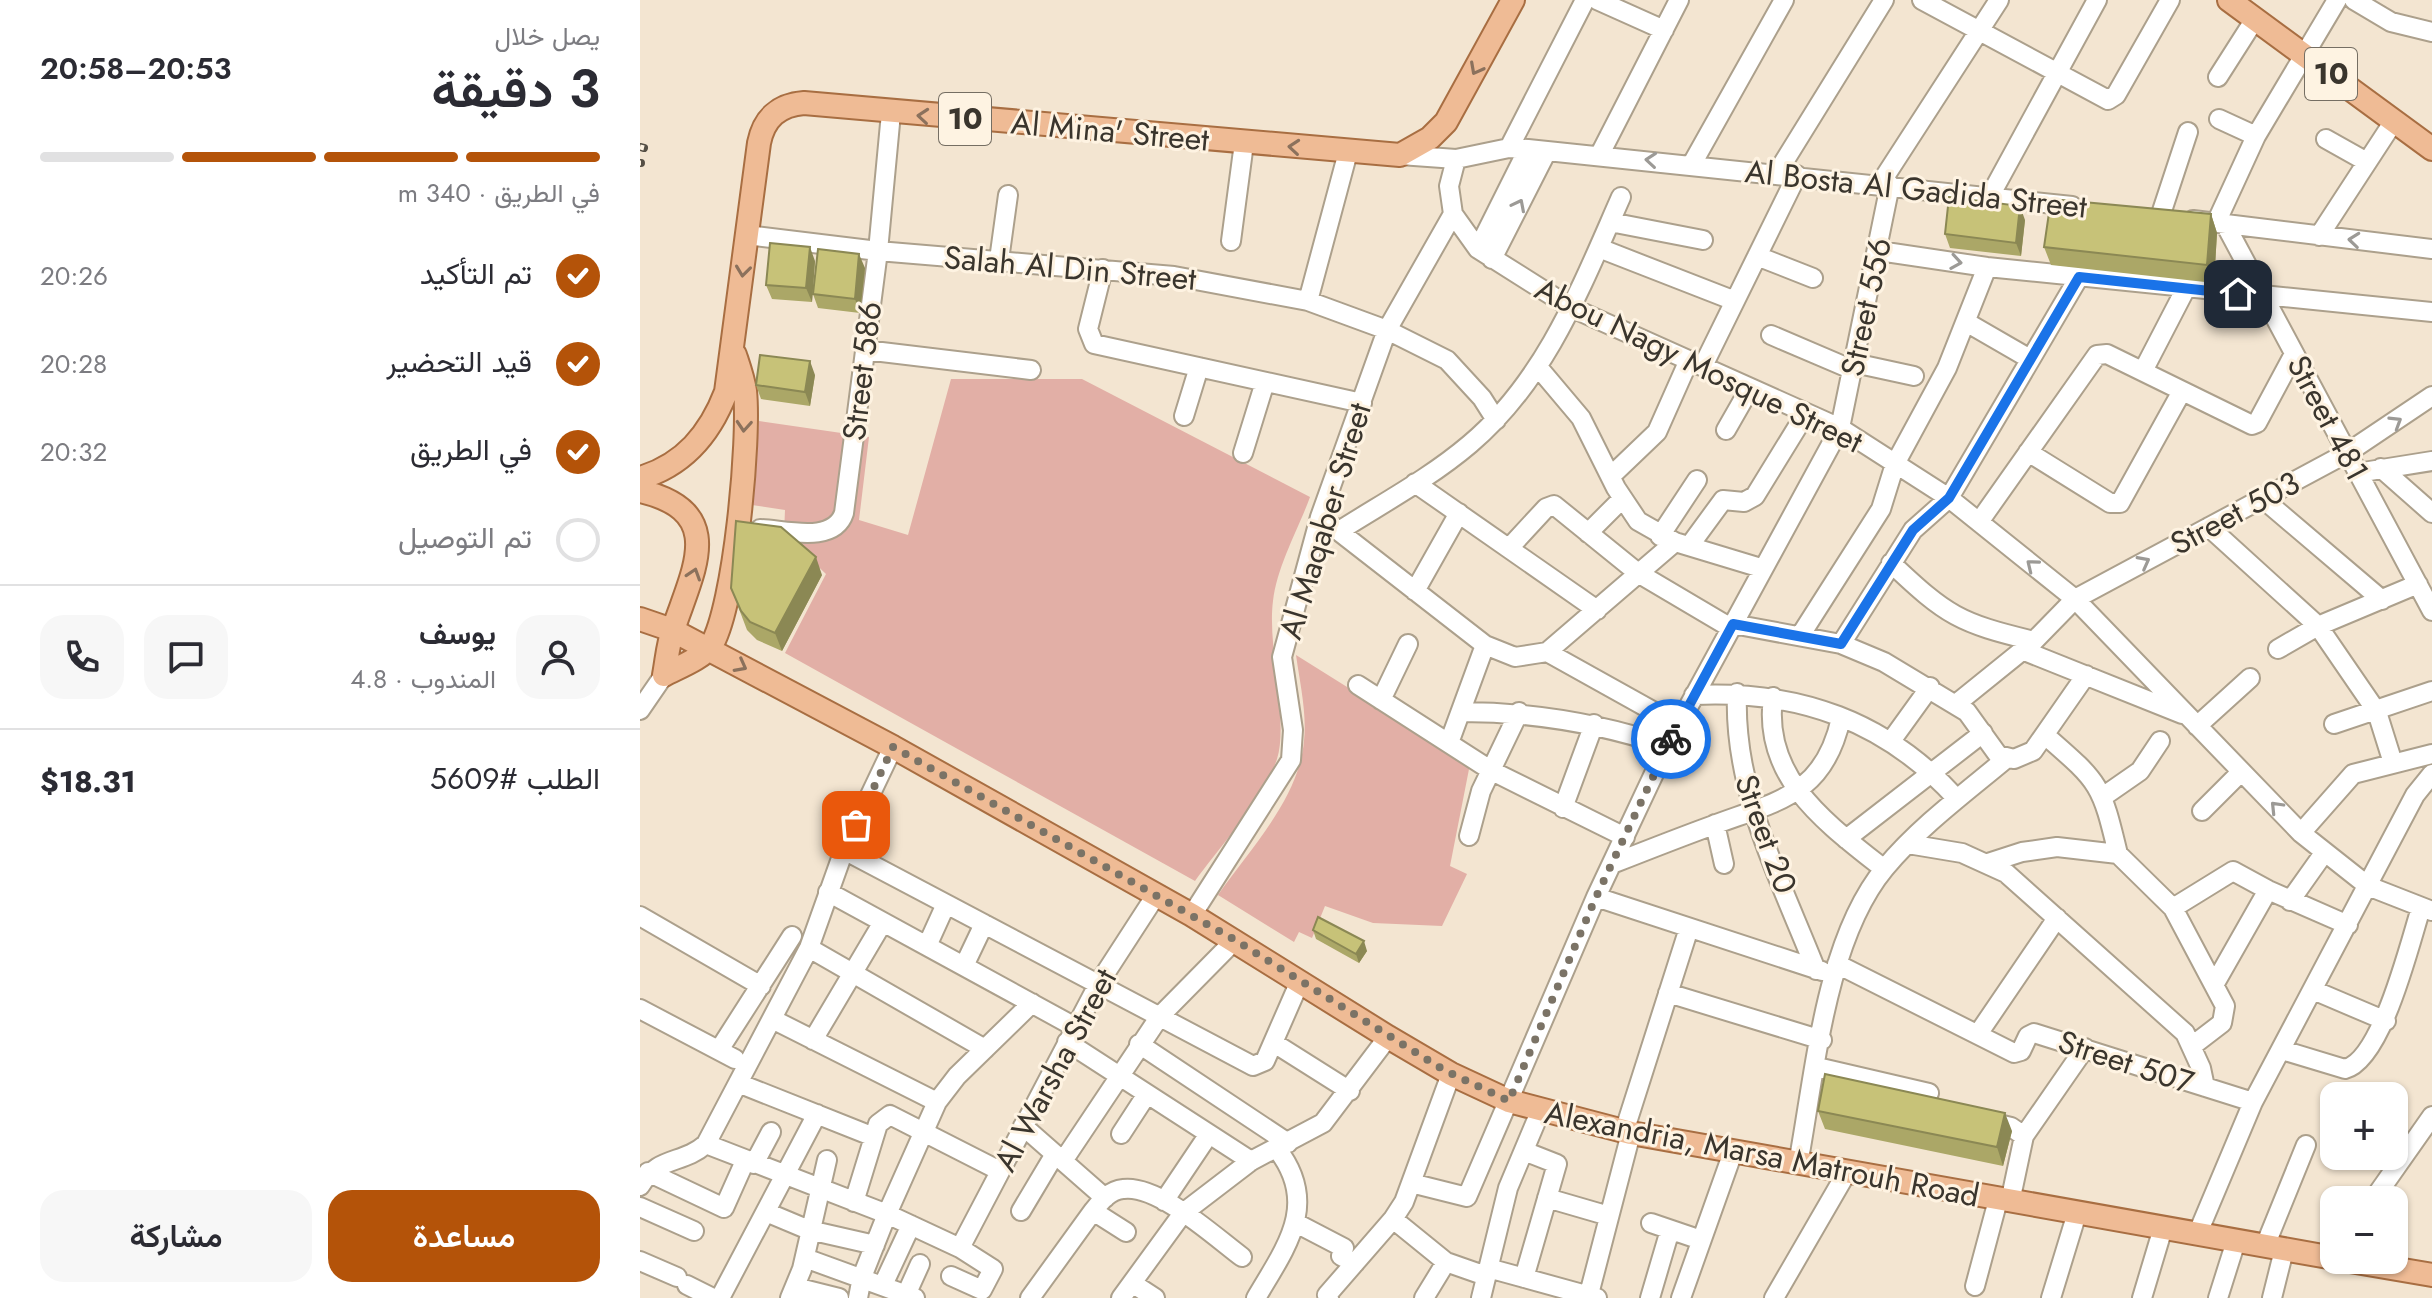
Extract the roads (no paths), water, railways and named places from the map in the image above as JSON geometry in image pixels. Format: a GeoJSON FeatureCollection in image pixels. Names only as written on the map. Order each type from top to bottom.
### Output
{"type":"FeatureCollection","features":[{"type":"Feature","properties":{"kind":"main road"},"geometry":{"type":"LineString","coordinates":[[1400,155],[1430,138],[1446,122],[1513,0]]}},
{"type":"Feature","properties":{"kind":"main road","name":"10"},"geometry":{"type":"LineString","coordinates":[[2229,0],[2432,149]]}},
{"type":"Feature","properties":{"kind":"main road","name":"Al Mina' Street"},"geometry":{"type":"LineString","coordinates":[[733,350],[762,130],[779,110],[804,103],[891,113],[1400,155]]}},
{"type":"Feature","properties":{"kind":"main road","name":"10"},"geometry":{"type":"LineString","coordinates":[[640,478],[680,459],[700,441],[716,418],[726,392],[733,350]]}},
{"type":"Feature","properties":{"kind":"main road","name":"10"},"geometry":{"type":"LineString","coordinates":[[709,649],[726,604],[737,527],[745,401],[733,350]]}},
{"type":"Feature","properties":{"kind":"main road"},"geometry":{"type":"LineString","coordinates":[[640,491],[664,497],[681,508],[694,525],[699,545],[697,566],[672,630],[664,675]]}},
{"type":"Feature","properties":{"kind":"main road","name":"Alexandria, Marsa Matrouh Road"},"geometry":{"type":"LineString","coordinates":[[640,619],[672,630],[893,747],[1235,940],[1451,1074],[1509,1101],[1540,1112],[1627,1133],[2320,1255]]}},
{"type":"Feature","properties":{"kind":"main road"},"geometry":{"type":"LineString","coordinates":[[664,675],[709,649]]}},
{"type":"Feature","properties":{"kind":"main road","name":"Alexandria, Marsa Matrouh Road"},"geometry":{"type":"LineString","coordinates":[[2408,1270],[2432,1275]]}},
{"type":"Feature","properties":{"kind":"street"},"geometry":{"type":"LineString","coordinates":[[1485,254],[1585,0]]}},
{"type":"Feature","properties":{"kind":"street"},"geometry":{"type":"LineString","coordinates":[[1597,0],[1664,30]]}},
{"type":"Feature","properties":{"kind":"street"},"geometry":{"type":"LineString","coordinates":[[1599,156],[1679,0]]}},
{"type":"Feature","properties":{"kind":"street"},"geometry":{"type":"LineString","coordinates":[[1692,164],[1784,0]]}},
{"type":"Feature","properties":{"kind":"street"},"geometry":{"type":"LineString","coordinates":[[1777,173],[1884,0]]}},
{"type":"Feature","properties":{"kind":"street"},"geometry":{"type":"LineString","coordinates":[[1922,0],[2104,99],[2114,98],[2170,0]]}},
{"type":"Feature","properties":{"kind":"street"},"geometry":{"type":"LineString","coordinates":[[1885,184],[1999,0]]}},
{"type":"Feature","properties":{"kind":"street"},"geometry":{"type":"LineString","coordinates":[[1990,196],[2097,0]]}},
{"type":"Feature","properties":{"kind":"street"},"geometry":{"type":"LineString","coordinates":[[2221,224],[2256,136],[2337,0]]}},
{"type":"Feature","properties":{"kind":"street"},"geometry":{"type":"LineString","coordinates":[[2354,0],[2391,22],[2432,32]]}},
{"type":"Feature","properties":{"kind":"street"},"geometry":{"type":"LineString","coordinates":[[2218,77],[2255,19]]}},
{"type":"Feature","properties":{"kind":"street","name":"Street 586"},"geometry":{"type":"LineString","coordinates":[[737,527],[827,532],[838,525],[844,513],[878,251],[891,113]]}},
{"type":"Feature","properties":{"kind":"street"},"geometry":{"type":"LineString","coordinates":[[2219,119],[2256,136]]}},
{"type":"Feature","properties":{"kind":"street"},"geometry":{"type":"LineString","coordinates":[[2319,236],[2394,121]]}},
{"type":"Feature","properties":{"kind":"street"},"geometry":{"type":"LineString","coordinates":[[2188,132],[2152,216],[2432,249]]}},
{"type":"Feature","properties":{"kind":"street"},"geometry":{"type":"LineString","coordinates":[[2326,139],[2367,162]]}},
{"type":"Feature","properties":{"kind":"street"},"geometry":{"type":"LineString","coordinates":[[1231,241],[1244,143]]}},
{"type":"Feature","properties":{"kind":"street","name":"Al Bosta Al Gadida Street"},"geometry":{"type":"LineString","coordinates":[[1400,155],[1456,159],[1528,149],[1885,184],[2098,209]]}},
{"type":"Feature","properties":{"kind":"street"},"geometry":{"type":"LineString","coordinates":[[1308,301],[1348,152]]}},
{"type":"Feature","properties":{"kind":"street"},"geometry":{"type":"LineString","coordinates":[[1453,214],[1449,186],[1456,159]]}},
{"type":"Feature","properties":{"kind":"street"},"geometry":{"type":"LineString","coordinates":[[1611,476],[1657,432],[1735,301],[1797,175]]}},
{"type":"Feature","properties":{"kind":"street","name":"Street 556"},"geometry":{"type":"LineString","coordinates":[[1411,1183],[1466,1198],[1596,897],[1667,746],[1761,568],[1840,428],[1879,251],[1885,184]]}},
{"type":"Feature","properties":{"kind":"street"},"geometry":{"type":"LineString","coordinates":[[999,260],[1008,195]]}},
{"type":"Feature","properties":{"kind":"street"},"geometry":{"type":"LineString","coordinates":[[1339,531],[1471,444],[1496,420],[1538,367],[1599,248],[1621,197]]}},
{"type":"Feature","properties":{"kind":"street","name":"Abou Nagy Mosque Street"},"geometry":{"type":"LineString","coordinates":[[1453,214],[1485,254],[1570,307],[1840,428],[1949,498],[2075,599],[2241,772],[2324,853],[2368,886],[2426,909]]}},
{"type":"Feature","properties":{"kind":"street","name":"Al Maqaber Street"},"geometry":{"type":"LineString","coordinates":[[1192,915],[1291,760],[1293,730],[1282,657],[1320,517],[1387,330],[1453,214]]}},
{"type":"Feature","properties":{"kind":"street"},"geometry":{"type":"LineString","coordinates":[[1610,222],[1703,240]]}},
{"type":"Feature","properties":{"kind":"street","name":"Street 481"},"geometry":{"type":"LineString","coordinates":[[2221,224],[2264,297],[2432,611]]}},
{"type":"Feature","properties":{"kind":"street","name":"Salah Al Din Street"},"geometry":{"type":"LineString","coordinates":[[747,235],[878,251],[1208,280],[1308,301],[1387,330],[1447,360],[1482,398],[1496,420]]}},
{"type":"Feature","properties":{"kind":"street"},"geometry":{"type":"LineString","coordinates":[[1599,248],[1735,301]]}},
{"type":"Feature","properties":{"kind":"street"},"geometry":{"type":"LineString","coordinates":[[1879,251],[1987,267],[2432,312]]}},
{"type":"Feature","properties":{"kind":"street"},"geometry":{"type":"LineString","coordinates":[[1757,256],[1813,278]]}},
{"type":"Feature","properties":{"kind":"street"},"geometry":{"type":"LineString","coordinates":[[1800,636],[1881,509],[1895,464],[1947,368],[1987,267]]}},
{"type":"Feature","properties":{"kind":"street"},"geometry":{"type":"LineString","coordinates":[[1103,269],[1088,329],[1094,344],[1362,403]]}},
{"type":"Feature","properties":{"kind":"street"},"geometry":{"type":"LineString","coordinates":[[1841,644],[1913,530],[1949,498],[2079,277]]}},
{"type":"Feature","properties":{"kind":"street"},"geometry":{"type":"LineString","coordinates":[[2143,371],[2186,288]]}},
{"type":"Feature","properties":{"kind":"street"},"geometry":{"type":"LineString","coordinates":[[1966,322],[2030,359]]}},
{"type":"Feature","properties":{"kind":"street"},"geometry":{"type":"LineString","coordinates":[[1771,335],[1853,366],[1914,376]]}},
{"type":"Feature","properties":{"kind":"street"},"geometry":{"type":"LineString","coordinates":[[865,350],[1031,370]]}},
{"type":"Feature","properties":{"kind":"street"},"geometry":{"type":"LineString","coordinates":[[1979,522],[2093,359],[2107,354],[2254,424],[2294,354]]}},
{"type":"Feature","properties":{"kind":"street"},"geometry":{"type":"LineString","coordinates":[[1184,416],[1199,367]]}},
{"type":"Feature","properties":{"kind":"street"},"geometry":{"type":"LineString","coordinates":[[1538,367],[1581,418],[1622,499],[1638,521],[1675,541],[1761,568]]}},
{"type":"Feature","properties":{"kind":"street"},"geometry":{"type":"LineString","coordinates":[[1243,453],[1265,382]]}},
{"type":"Feature","properties":{"kind":"street"},"geometry":{"type":"LineString","coordinates":[[1726,430],[1750,388]]}},
{"type":"Feature","properties":{"kind":"street"},"geometry":{"type":"LineString","coordinates":[[2028,452],[2110,503],[2120,503],[2182,391]]}},
{"type":"Feature","properties":{"kind":"street","name":"Street 503"},"geometry":{"type":"LineString","coordinates":[[1956,704],[2028,646],[2075,599],[2347,453],[2432,396]]}},
{"type":"Feature","properties":{"kind":"street"},"geometry":{"type":"LineString","coordinates":[[1320,517],[1485,645],[1515,657],[1547,652],[1723,500],[1744,502],[1755,496],[1806,413]]}},
{"type":"Feature","properties":{"kind":"street"},"geometry":{"type":"LineString","coordinates":[[2357,473],[2432,461]]}},
{"type":"Feature","properties":{"kind":"street"},"geometry":{"type":"LineString","coordinates":[[2381,468],[2432,513]]}},
{"type":"Feature","properties":{"kind":"street"},"geometry":{"type":"LineString","coordinates":[[1675,541],[1697,480]]}},
{"type":"Feature","properties":{"kind":"street"},"geometry":{"type":"LineString","coordinates":[[1415,483],[1597,610]]}},
{"type":"Feature","properties":{"kind":"street"},"geometry":{"type":"LineString","coordinates":[[2262,498],[2382,600]]}},
{"type":"Feature","properties":{"kind":"street"},"geometry":{"type":"LineString","coordinates":[[1588,533],[1622,499]]}},
{"type":"Feature","properties":{"kind":"street"},"geometry":{"type":"LineString","coordinates":[[1509,548],[1550,506],[1559,507],[1638,573],[1732,626],[1841,644],[1930,687],[1956,704],[1983,733],[1991,749],[2007,758]]}},
{"type":"Feature","properties":{"kind":"street"},"geometry":{"type":"LineString","coordinates":[[1415,591],[1459,513]]}},
{"type":"Feature","properties":{"kind":"street"},"geometry":{"type":"LineString","coordinates":[[2209,527],[2318,626],[2377,712],[2393,763]]}},
{"type":"Feature","properties":{"kind":"street"},"geometry":{"type":"LineString","coordinates":[[1891,563],[1944,611],[1964,623],[2028,646],[2086,675],[2193,721],[2250,678]]}},
{"type":"Feature","properties":{"kind":"street"},"geometry":{"type":"LineString","coordinates":[[2278,649],[2318,626],[2418,584]]}},
{"type":"Feature","properties":{"kind":"street"},"geometry":{"type":"LineString","coordinates":[[1381,700],[1408,644]]}},
{"type":"Feature","properties":{"kind":"street"},"geometry":{"type":"LineString","coordinates":[[1449,743],[1485,645]]}},
{"type":"Feature","properties":{"kind":"street"},"geometry":{"type":"LineString","coordinates":[[1547,652],[1678,725]]}},
{"type":"Feature","properties":{"kind":"street"},"geometry":{"type":"LineString","coordinates":[[640,710],[664,675]]}},
{"type":"Feature","properties":{"kind":"street"},"geometry":{"type":"LineString","coordinates":[[1798,1164],[1822,1040],[1829,970],[1859,909],[1884,869],[1957,799],[2007,758],[2027,755],[2045,735],[2086,675]]}},
{"type":"Feature","properties":{"kind":"street"},"geometry":{"type":"LineString","coordinates":[[1358,685],[1492,771],[1625,837]]}},
{"type":"Feature","properties":{"kind":"street"},"geometry":{"type":"LineString","coordinates":[[1891,741],[1930,687]]}},
{"type":"Feature","properties":{"kind":"street"},"geometry":{"type":"LineString","coordinates":[[2334,724],[2432,691]]}},
{"type":"Feature","properties":{"kind":"street"},"geometry":{"type":"LineString","coordinates":[[1694,695],[1737,693],[1773,697],[1841,718],[1891,741],[1933,773],[1957,799]]}},
{"type":"Feature","properties":{"kind":"street","name":"Street 20"},"geometry":{"type":"LineString","coordinates":[[1737,693],[1738,754],[1754,812],[1829,970]]}},
{"type":"Feature","properties":{"kind":"street"},"geometry":{"type":"LineString","coordinates":[[1773,697],[1769,722],[1773,748],[1783,771],[1846,839],[1884,869]]}},
{"type":"Feature","properties":{"kind":"street"},"geometry":{"type":"LineString","coordinates":[[1461,712],[1519,712],[1594,724],[1667,746]]}},
{"type":"Feature","properties":{"kind":"street"},"geometry":{"type":"LineString","coordinates":[[1469,836],[1477,802],[1519,712]]}},
{"type":"Feature","properties":{"kind":"street"},"geometry":{"type":"LineString","coordinates":[[1612,864],[1754,812],[1799,791],[1828,760],[1841,718]]}},
{"type":"Feature","properties":{"kind":"street"},"geometry":{"type":"LineString","coordinates":[[1563,808],[1594,724]]}},
{"type":"Feature","properties":{"kind":"street"},"geometry":{"type":"LineString","coordinates":[[1846,839],[1983,733]]}},
{"type":"Feature","properties":{"kind":"street"},"geometry":{"type":"LineString","coordinates":[[2045,735],[2090,775],[2104,796],[2118,854],[2173,908],[2214,985],[2225,1015],[2215,1029],[2192,1046]]}},
{"type":"Feature","properties":{"kind":"street"},"geometry":{"type":"LineString","coordinates":[[2104,796],[2140,771],[2160,741]]}},
{"type":"Feature","properties":{"kind":"street"},"geometry":{"type":"LineString","coordinates":[[644,1179],[670,1160],[691,1155],[706,1144],[809,948],[844,850],[893,747]]}},
{"type":"Feature","properties":{"kind":"street"},"geometry":{"type":"LineString","coordinates":[[2301,833],[2353,774],[2432,754]]}},
{"type":"Feature","properties":{"kind":"street"},"geometry":{"type":"LineString","coordinates":[[2202,811],[2241,772]]}},
{"type":"Feature","properties":{"kind":"street"},"geometry":{"type":"LineString","coordinates":[[2197,1235],[2253,1102],[2415,795],[2432,774]]}},
{"type":"Feature","properties":{"kind":"street"},"geometry":{"type":"LineString","coordinates":[[1715,824],[1724,864]]}},
{"type":"Feature","properties":{"kind":"street"},"geometry":{"type":"LineString","coordinates":[[1908,844],[1962,853],[2006,873],[2185,1033],[2205,1087]]}},
{"type":"Feature","properties":{"kind":"street"},"geometry":{"type":"LineString","coordinates":[[1988,863],[2022,852],[2057,847],[2118,854]]}},
{"type":"Feature","properties":{"kind":"street"},"geometry":{"type":"LineString","coordinates":[[844,850],[1253,1066],[1262,1065],[1300,981]]}},
{"type":"Feature","properties":{"kind":"street"},"geometry":{"type":"LineString","coordinates":[[2290,901],[2324,853]]}},
{"type":"Feature","properties":{"kind":"street"},"geometry":{"type":"LineString","coordinates":[[2173,908],[2233,871],[2290,901],[2348,925]]}},
{"type":"Feature","properties":{"kind":"street"},"geometry":{"type":"LineString","coordinates":[[2214,985],[2268,890]]}},
{"type":"Feature","properties":{"kind":"street"},"geometry":{"type":"LineString","coordinates":[[828,892],[1032,1003],[1118,1076],[1251,1161]]}},
{"type":"Feature","properties":{"kind":"street","name":"Al Warsha Street"},"geometry":{"type":"LineString","coordinates":[[960,1248],[1099,983],[1156,895]]}},
{"type":"Feature","properties":{"kind":"street","name":"Street 507"},"geometry":{"type":"LineString","coordinates":[[1596,897],[1829,970],[2016,1053],[2034,1033],[2253,1102]]}},
{"type":"Feature","properties":{"kind":"street"},"geometry":{"type":"LineString","coordinates":[[927,946],[946,904]]}},
{"type":"Feature","properties":{"kind":"street"},"geometry":{"type":"LineString","coordinates":[[2282,1050],[2350,1068],[2386,1021],[2426,909]]}},
{"type":"Feature","properties":{"kind":"street"},"geometry":{"type":"LineString","coordinates":[[640,916],[761,986]]}},
{"type":"Feature","properties":{"kind":"street"},"geometry":{"type":"LineString","coordinates":[[1978,1034],[2057,918]]}},
{"type":"Feature","properties":{"kind":"street"},"geometry":{"type":"LineString","coordinates":[[813,1040],[883,922]]}},
{"type":"Feature","properties":{"kind":"street"},"geometry":{"type":"LineString","coordinates":[[964,966],[984,924]]}},
{"type":"Feature","properties":{"kind":"street"},"geometry":{"type":"LineString","coordinates":[[1393,1219],[1446,1262],[1524,1278],[1591,1297],[1627,1133],[1689,928]]}},
{"type":"Feature","properties":{"kind":"street"},"geometry":{"type":"LineString","coordinates":[[640,1009],[727,1055],[761,986],[792,936]]}},
{"type":"Feature","properties":{"kind":"street"},"geometry":{"type":"LineString","coordinates":[[1021,1211],[1160,1016],[1235,940]]}},
{"type":"Feature","properties":{"kind":"street"},"geometry":{"type":"LineString","coordinates":[[809,948],[985,1049]]}},
{"type":"Feature","properties":{"kind":"street"},"geometry":{"type":"LineString","coordinates":[[2313,990],[2386,1021]]}},
{"type":"Feature","properties":{"kind":"street"},"geometry":{"type":"LineString","coordinates":[[1668,993],[1822,1040]]}},
{"type":"Feature","properties":{"kind":"street"},"geometry":{"type":"LineString","coordinates":[[858,1298],[862,1277],[887,1214],[937,1102],[1032,1003]]}},
{"type":"Feature","properties":{"kind":"street"},"geometry":{"type":"LineString","coordinates":[[772,1019],[937,1102]]}},
{"type":"Feature","properties":{"kind":"street"},"geometry":{"type":"LineString","coordinates":[[1155,1298],[1127,1290],[1183,1213],[1251,1161],[1323,1123],[1388,1037]]}},
{"type":"Feature","properties":{"kind":"street"},"geometry":{"type":"LineString","coordinates":[[1274,1043],[1350,1091]]}},
{"type":"Feature","properties":{"kind":"street"},"geometry":{"type":"LineString","coordinates":[[1139,1044],[1282,1146],[1298,1191],[1296,1223],[1256,1298]]}},
{"type":"Feature","properties":{"kind":"street"},"geometry":{"type":"LineString","coordinates":[[1975,1286],[2024,1136],[2085,1048]]}},
{"type":"Feature","properties":{"kind":"street"},"geometry":{"type":"LineString","coordinates":[[1328,1296],[1393,1219],[1411,1183],[1451,1074]]}},
{"type":"Feature","properties":{"kind":"street"},"geometry":{"type":"LineString","coordinates":[[1815,1074],[1932,1101]]}},
{"type":"Feature","properties":{"kind":"street"},"geometry":{"type":"LineString","coordinates":[[738,1083],[874,1137]]}},
{"type":"Feature","properties":{"kind":"street"},"geometry":{"type":"LineString","coordinates":[[1121,1134],[1147,1094]]}},
{"type":"Feature","properties":{"kind":"street"},"geometry":{"type":"LineString","coordinates":[[1481,1298],[1508,1188],[1540,1112]]}},
{"type":"Feature","properties":{"kind":"street"},"geometry":{"type":"LineString","coordinates":[[640,1261],[713,1298],[766,1212],[817,1114]]}},
{"type":"Feature","properties":{"kind":"street"},"geometry":{"type":"LineString","coordinates":[[854,1202],[878,1124],[890,1115],[1000,1171]]}},
{"type":"Feature","properties":{"kind":"street"},"geometry":{"type":"LineString","coordinates":[[1965,1116],[2011,1127],[2024,1136]]}},
{"type":"Feature","properties":{"kind":"street"},"geometry":{"type":"LineString","coordinates":[[2383,1186],[2432,1116]]}},
{"type":"Feature","properties":{"kind":"street"},"geometry":{"type":"LineString","coordinates":[[1023,1126],[1059,1158],[1126,1232]]}},
{"type":"Feature","properties":{"kind":"street"},"geometry":{"type":"LineString","coordinates":[[644,1179],[724,1208],[771,1132]]}},
{"type":"Feature","properties":{"kind":"street"},"geometry":{"type":"LineString","coordinates":[[1164,1201],[1209,1134]]}},
{"type":"Feature","properties":{"kind":"street"},"geometry":{"type":"LineString","coordinates":[[706,1144],[887,1214],[991,1264],[993,1271],[982,1290],[951,1276]]}},
{"type":"Feature","properties":{"kind":"street"},"geometry":{"type":"LineString","coordinates":[[2272,1298],[2275,1248],[2306,1145]]}},
{"type":"Feature","properties":{"kind":"street"},"geometry":{"type":"LineString","coordinates":[[1524,1151],[1557,1163],[1524,1278]]}},
{"type":"Feature","properties":{"kind":"street"},"geometry":{"type":"LineString","coordinates":[[1681,1298],[1733,1152]]}},
{"type":"Feature","properties":{"kind":"street"},"geometry":{"type":"LineString","coordinates":[[827,1160],[805,1258],[792,1292],[839,1298]]}},
{"type":"Feature","properties":{"kind":"street"},"geometry":{"type":"LineString","coordinates":[[1774,1298],[1847,1172]]}},
{"type":"Feature","properties":{"kind":"street"},"geometry":{"type":"LineString","coordinates":[[1037,1296],[1099,1204],[1123,1188],[1164,1201],[1242,1257]]}},
{"type":"Feature","properties":{"kind":"street"},"geometry":{"type":"LineString","coordinates":[[1547,1198],[1609,1216]]}},
{"type":"Feature","properties":{"kind":"street"},"geometry":{"type":"LineString","coordinates":[[640,1207],[694,1231]]}},
{"type":"Feature","properties":{"kind":"street"},"geometry":{"type":"LineString","coordinates":[[766,1212],[809,1230],[875,1245]]}},
{"type":"Feature","properties":{"kind":"street"},"geometry":{"type":"LineString","coordinates":[[2051,1298],[2077,1213]]}},
{"type":"Feature","properties":{"kind":"street"},"geometry":{"type":"LineString","coordinates":[[1296,1223],[1343,1247],[1341,1256],[1355,1263]]}},
{"type":"Feature","properties":{"kind":"street"},"geometry":{"type":"LineString","coordinates":[[1651,1223],[1701,1240]]}},
{"type":"Feature","properties":{"kind":"street"},"geometry":{"type":"LineString","coordinates":[[883,1285],[911,1225]]}},
{"type":"Feature","properties":{"kind":"street"},"geometry":{"type":"LineString","coordinates":[[2142,1298],[2163,1228]]}},
{"type":"Feature","properties":{"kind":"street"},"geometry":{"type":"LineString","coordinates":[[1650,1298],[1670,1230]]}},
{"type":"Feature","properties":{"kind":"street"},"geometry":{"type":"LineString","coordinates":[[2218,1298],[2236,1241]]}},
{"type":"Feature","properties":{"kind":"street"},"geometry":{"type":"LineString","coordinates":[[805,1258],[911,1296],[920,1264]]}},
{"type":"Feature","properties":{"kind":"street"},"geometry":{"type":"LineString","coordinates":[[1424,1298],[1446,1262]]}},
{"type":"Feature","properties":{"kind":"railway"},"geometry":{"type":"LineString","coordinates":[[640,147],[644,148]]}}]}
